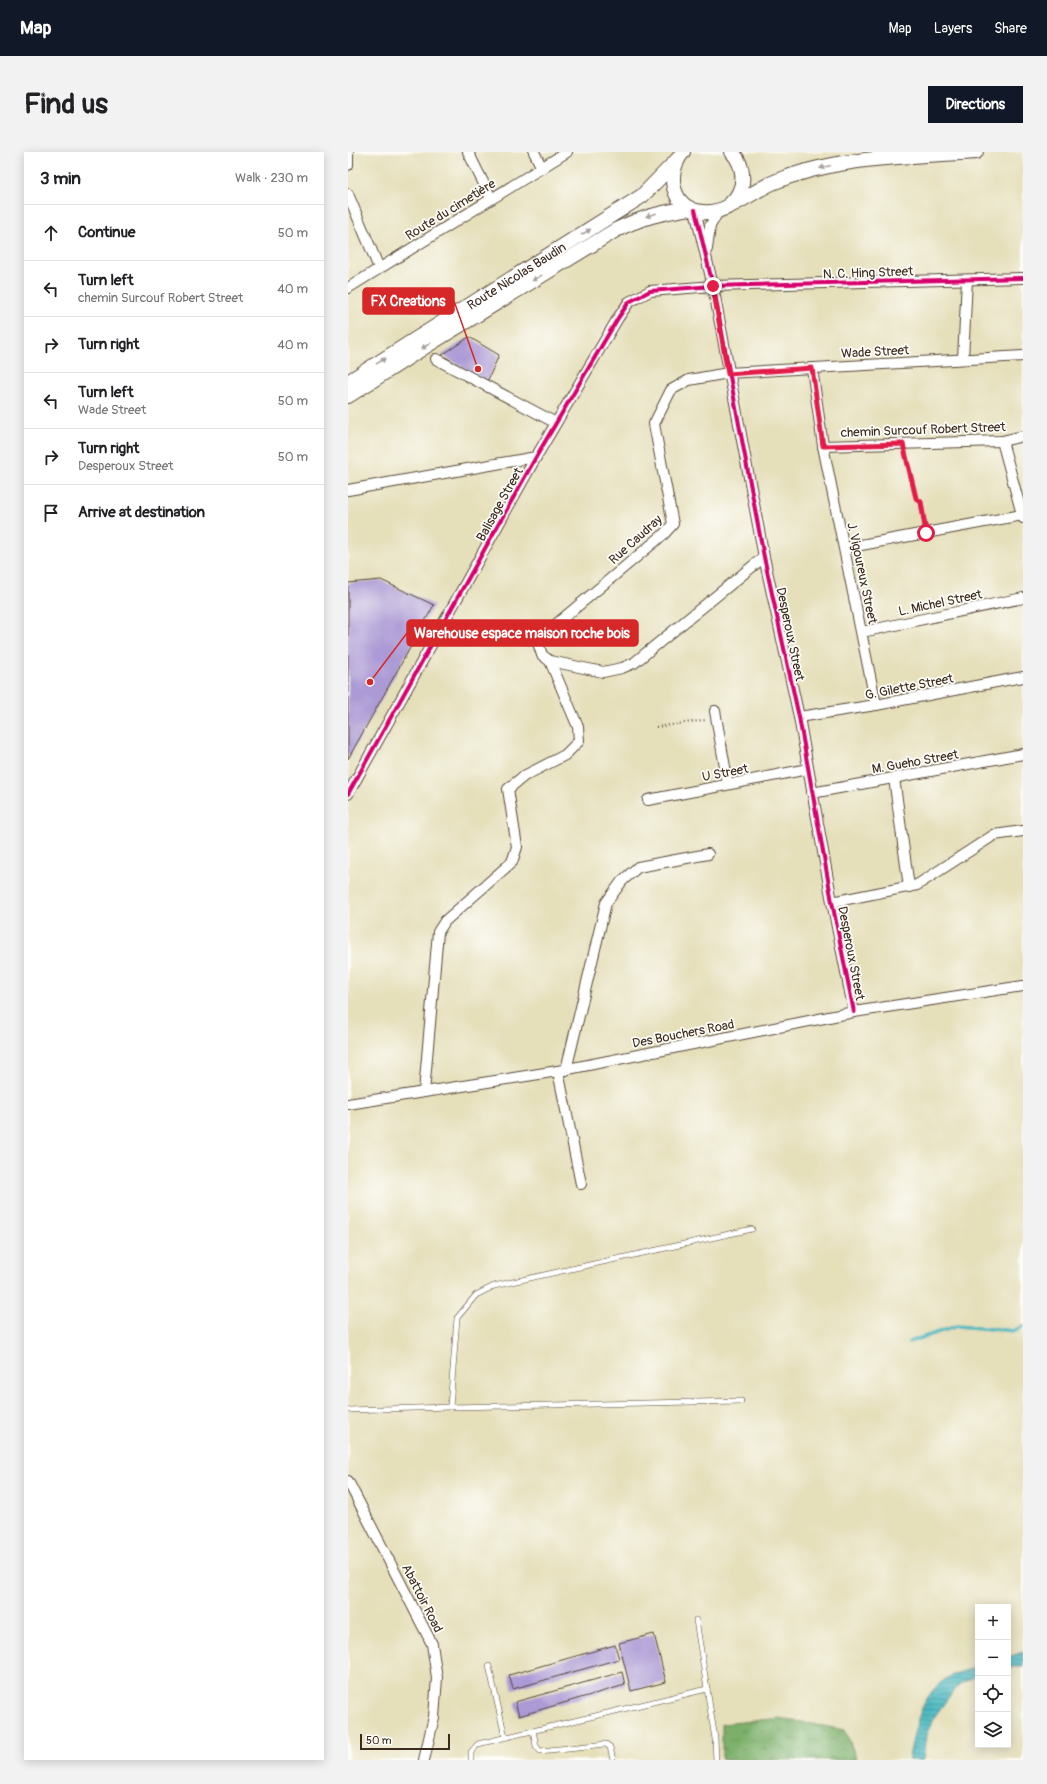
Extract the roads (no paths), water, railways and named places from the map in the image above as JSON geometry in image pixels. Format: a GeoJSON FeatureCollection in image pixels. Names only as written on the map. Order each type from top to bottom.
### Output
{"type":"FeatureCollection","features":[{"type":"Feature","properties":{"kind":"main road"},"geometry":{"type":"LineString","coordinates":[[722,209],[734,201],[740,192],[743,181],[742,169],[737,158],[732,152]]}},
{"type":"Feature","properties":{"kind":"main road"},"geometry":{"type":"LineString","coordinates":[[722,209],[760,188],[790,176],[831,165],[873,158],[976,152]]}},
{"type":"Feature","properties":{"kind":"main road"},"geometry":{"type":"LineString","coordinates":[[680,156],[673,171],[672,183],[676,194],[692,209]]}},
{"type":"Feature","properties":{"kind":"main road","name":"Route Nicolas Baudin"},"geometry":{"type":"LineString","coordinates":[[348,382],[642,196],[680,156]]}},
{"type":"Feature","properties":{"kind":"main road","name":"Route Nicolas Baudin"},"geometry":{"type":"LineString","coordinates":[[348,396],[426,346],[616,230],[657,213],[692,209],[703,212],[714,212],[722,209]]}},
{"type":"Feature","properties":{"kind":"street"},"geometry":{"type":"LineString","coordinates":[[348,152],[348,165]]}},
{"type":"Feature","properties":{"kind":"street"},"geometry":{"type":"LineString","coordinates":[[468,152],[491,198]]}},
{"type":"Feature","properties":{"kind":"street"},"geometry":{"type":"LineString","coordinates":[[534,152],[542,168]]}},
{"type":"Feature","properties":{"kind":"street","name":"Route du cimetière"},"geometry":{"type":"LineString","coordinates":[[348,288],[567,152]]}},
{"type":"Feature","properties":{"kind":"street"},"geometry":{"type":"LineString","coordinates":[[348,194],[379,268]]}},
{"type":"Feature","properties":{"kind":"street","name":"Desperoux Street"},"geometry":{"type":"LineString","coordinates":[[692,209],[713,286],[728,374],[764,557],[798,717],[854,1012]]}},
{"type":"Feature","properties":{"kind":"street"},"geometry":{"type":"LineString","coordinates":[[706,261],[710,226],[722,209]]}},
{"type":"Feature","properties":{"kind":"street","name":"N. C. Hing Street"},"geometry":{"type":"LineString","coordinates":[[713,286],[1023,278]]}},
{"type":"Feature","properties":{"kind":"street"},"geometry":{"type":"LineString","coordinates":[[963,359],[967,280]]}},
{"type":"Feature","properties":{"kind":"street","name":"Balisage Street"},"geometry":{"type":"LineString","coordinates":[[348,794],[536,457],[618,318],[629,302],[650,292],[713,286]]}},
{"type":"Feature","properties":{"kind":"street","name":"Wade Street"},"geometry":{"type":"LineString","coordinates":[[728,374],[1023,356]]}},
{"type":"Feature","properties":{"kind":"street"},"geometry":{"type":"LineString","coordinates":[[436,359],[556,423]]}},
{"type":"Feature","properties":{"kind":"street","name":"J. Vigoureux Street"},"geometry":{"type":"LineString","coordinates":[[812,368],[823,446],[876,706]]}},
{"type":"Feature","properties":{"kind":"street","name":"Rue Caudray"},"geometry":{"type":"LineString","coordinates":[[537,640],[664,534],[673,524],[654,424],[671,390],[689,380],[728,374]]}},
{"type":"Feature","properties":{"kind":"street","name":"chemin Surcouf Robert Street"},"geometry":{"type":"LineString","coordinates":[[823,446],[1002,441],[1023,436]]}},
{"type":"Feature","properties":{"kind":"street"},"geometry":{"type":"LineString","coordinates":[[845,548],[1022,516],[1002,441]]}},
{"type":"Feature","properties":{"kind":"street"},"geometry":{"type":"LineString","coordinates":[[348,490],[536,457]]}},
{"type":"Feature","properties":{"kind":"street"},"geometry":{"type":"LineString","coordinates":[[441,628],[537,640],[542,655],[550,661],[603,672],[622,668],[634,662],[764,557]]}},
{"type":"Feature","properties":{"kind":"street","name":"L. Michel Street"},"geometry":{"type":"LineString","coordinates":[[862,632],[1023,598]]}},
{"type":"Feature","properties":{"kind":"street"},"geometry":{"type":"LineString","coordinates":[[424,1092],[438,932],[444,921],[512,862],[517,847],[508,789],[524,776],[565,755],[579,742],[578,727],[550,661]]}},
{"type":"Feature","properties":{"kind":"street","name":"G. Gilette Street"},"geometry":{"type":"LineString","coordinates":[[798,717],[876,706],[1023,677]]}},
{"type":"Feature","properties":{"kind":"street"},"geometry":{"type":"LineString","coordinates":[[716,715],[728,784]]}},
{"type":"Feature","properties":{"kind":"street","name":"M. Gueho Street"},"geometry":{"type":"LineString","coordinates":[[812,793],[1023,754]]}},
{"type":"Feature","properties":{"kind":"street","name":"U Street"},"geometry":{"type":"LineString","coordinates":[[648,800],[808,769]]}},
{"type":"Feature","properties":{"kind":"street"},"geometry":{"type":"LineString","coordinates":[[894,778],[908,887]]}},
{"type":"Feature","properties":{"kind":"street"},"geometry":{"type":"LineString","coordinates":[[832,902],[917,885],[994,835],[1023,831]]}},
{"type":"Feature","properties":{"kind":"street"},"geometry":{"type":"LineString","coordinates":[[581,1184],[562,1071],[606,903],[622,881],[638,867],[708,854]]}},
{"type":"Feature","properties":{"kind":"street","name":"Des Bouchers Road"},"geometry":{"type":"LineString","coordinates":[[348,1104],[562,1071],[854,1012],[1023,986]]}},
{"type":"Feature","properties":{"kind":"street","name":"Abattoir Road"},"geometry":{"type":"LineString","coordinates":[[348,1481],[432,1644],[437,1678],[435,1709],[424,1760]]}},
{"type":"Feature","properties":{"kind":"lane"},"geometry":{"type":"LineString","coordinates":[[450,1407],[457,1318],[476,1295],[494,1286],[752,1229]]}},
{"type":"Feature","properties":{"kind":"lane"},"geometry":{"type":"LineString","coordinates":[[348,1410],[741,1401]]}},
{"type":"Feature","properties":{"kind":"lane"},"geometry":{"type":"LineString","coordinates":[[696,1620],[715,1740],[716,1760]]}},
{"type":"Feature","properties":{"kind":"lane"},"geometry":{"type":"LineString","coordinates":[[489,1666],[505,1737]]}},
{"type":"Feature","properties":{"kind":"lane"},"geometry":{"type":"LineString","coordinates":[[471,1760],[471,1752],[478,1744],[707,1689]]}},
{"type":"Feature","properties":{"kind":"lane"},"geometry":{"type":"LineString","coordinates":[[533,1731],[536,1746],[540,1751],[606,1744],[610,1747],[614,1760]]}},
{"type":"Feature","properties":{"kind":"water"},"geometry":{"type":"Polygon","coordinates":[[[1023,1652],[1023,1667],[1011,1667],[1011,1656],[1023,1652]]]}},
{"type":"Feature","properties":{"kind":"water"},"geometry":{"type":"Polygon","coordinates":[[[975,1668],[975,1676],[962,1683],[954,1690],[935,1716],[926,1735],[923,1760],[908,1760],[916,1725],[925,1703],[939,1684],[959,1672],[975,1668]]]}},
{"type":"Feature","properties":{"kind":"waterway"},"geometry":{"type":"LineString","coordinates":[[909,1342],[957,1326],[1015,1331],[1023,1326]]}},
{"type":"Feature","properties":{"kind":"place","name":"FX Creations"},"geometry":{"type":"Point","coordinates":[478,369]}},
{"type":"Feature","properties":{"kind":"place","name":"Warehouse espace maison roche bois"},"geometry":{"type":"Point","coordinates":[370,682]}}]}
